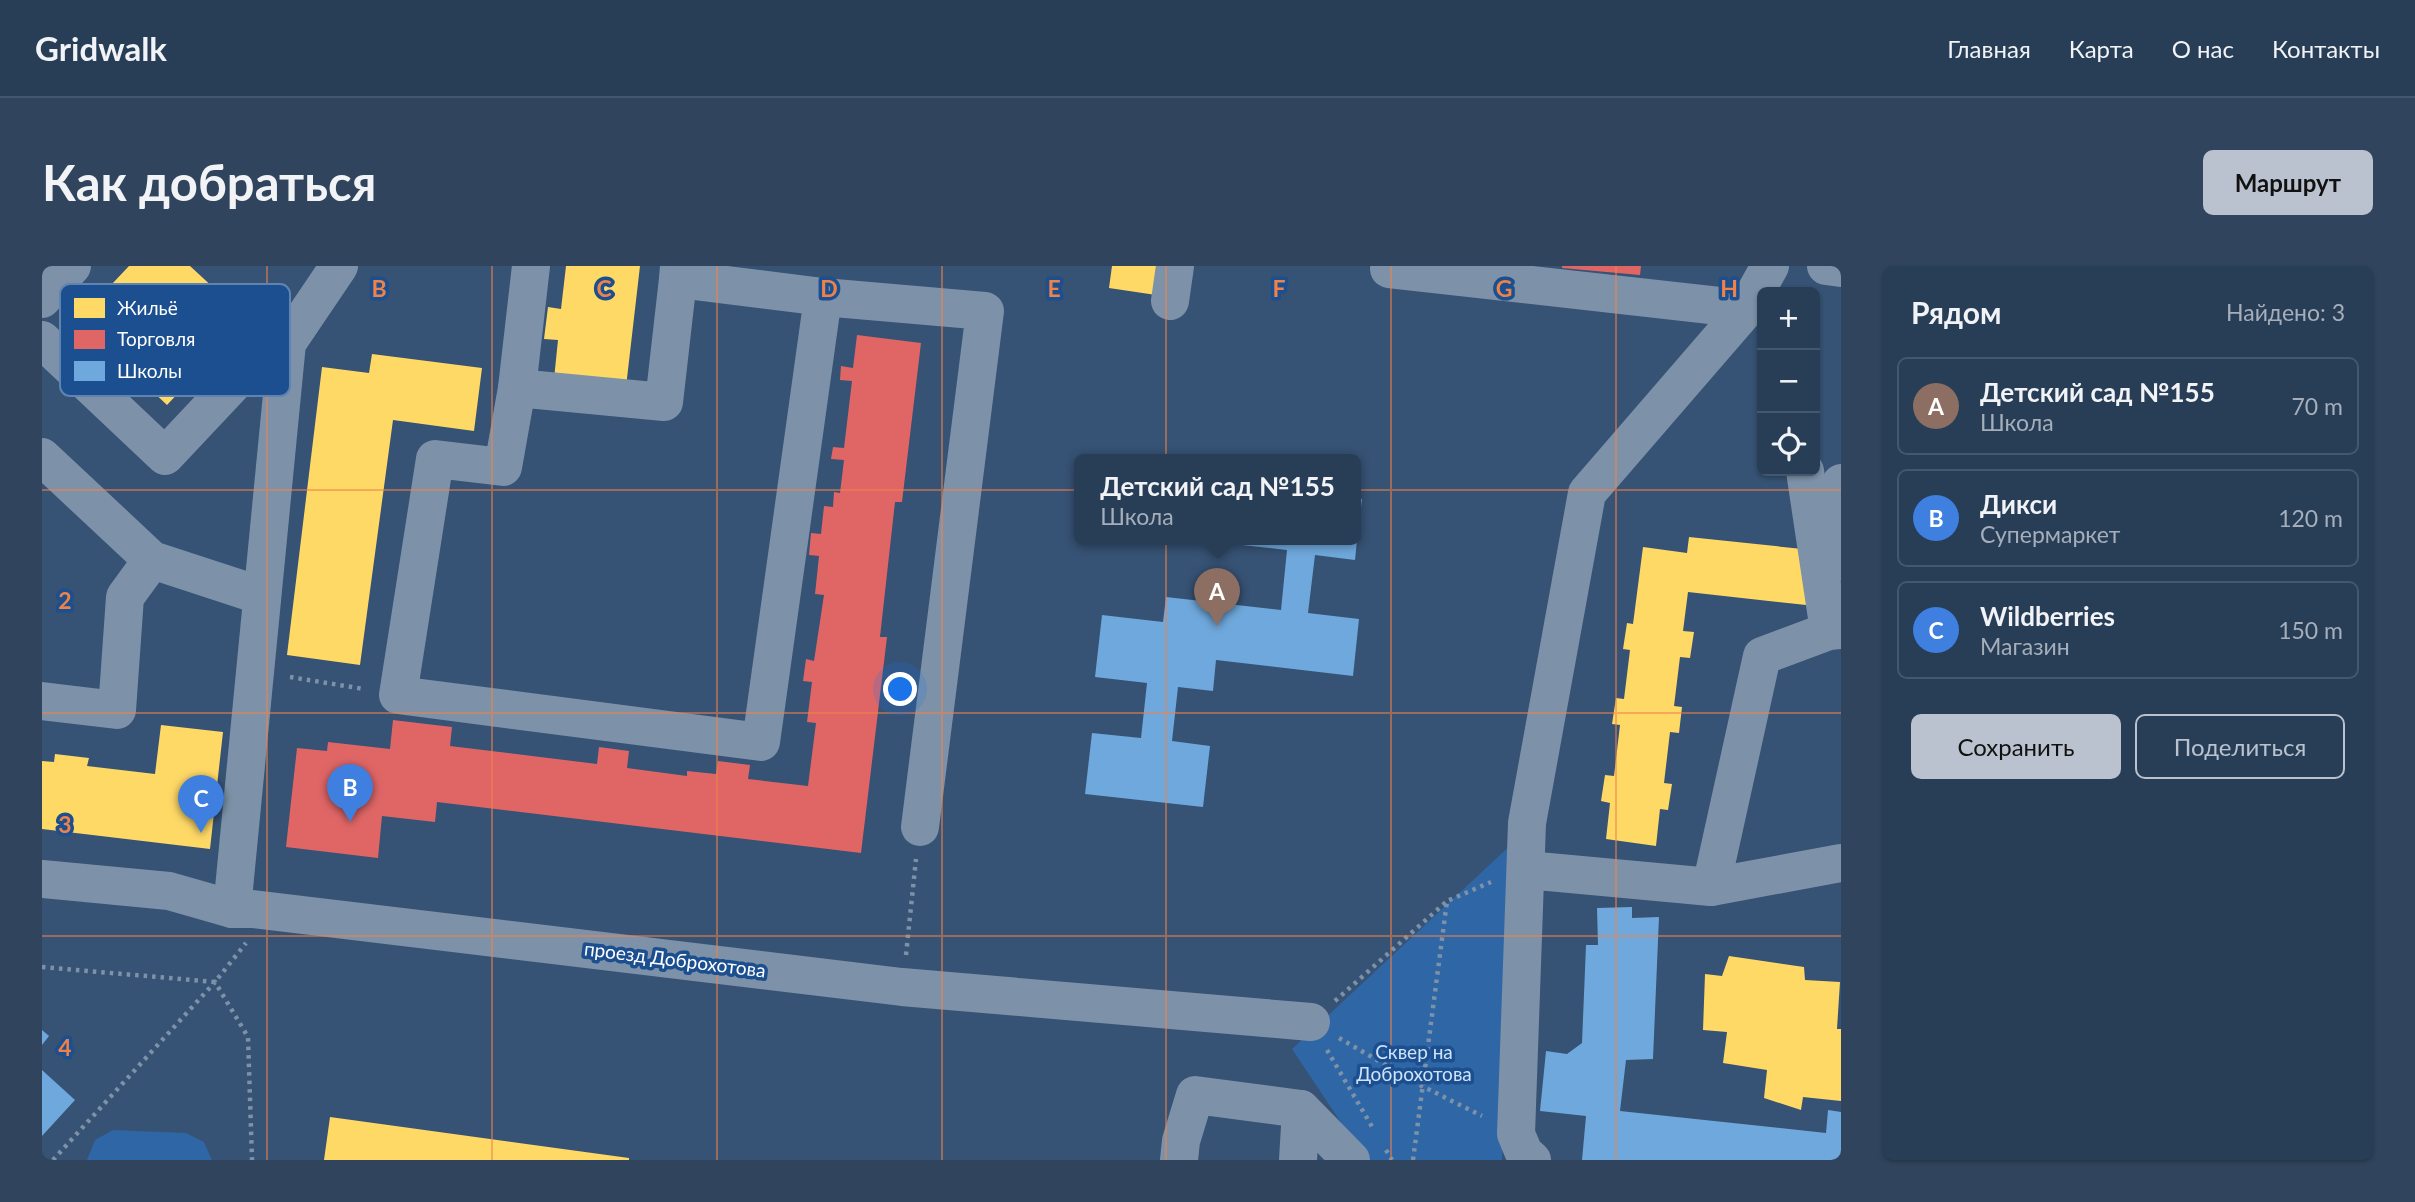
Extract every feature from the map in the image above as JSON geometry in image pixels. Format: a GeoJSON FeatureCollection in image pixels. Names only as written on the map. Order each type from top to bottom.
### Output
{"type":"FeatureCollection","features":[{"type":"Feature","properties":{"kind":"street"},"geometry":{"type":"LineString","coordinates":[[42,299],[72,266]]}},
{"type":"Feature","properties":{"kind":"street"},"geometry":{"type":"LineString","coordinates":[[290,340],[339,266]]}},
{"type":"Feature","properties":{"kind":"street"},"geometry":{"type":"LineString","coordinates":[[531,266],[517,388],[503,467],[435,459],[398,695],[761,742],[823,297]]}},
{"type":"Feature","properties":{"kind":"street"},"geometry":{"type":"LineString","coordinates":[[1390,266],[1389,269],[1757,300]]}},
{"type":"Feature","properties":{"kind":"street"},"geometry":{"type":"LineString","coordinates":[[1766,287],[1770,266]]}},
{"type":"Feature","properties":{"kind":"street"},"geometry":{"type":"LineString","coordinates":[[1768,287],[1776,266]]}},
{"type":"Feature","properties":{"kind":"street"},"geometry":{"type":"LineString","coordinates":[[1826,266],[1841,268]]}},
{"type":"Feature","properties":{"kind":"street"},"geometry":{"type":"LineString","coordinates":[[517,388],[664,402],[679,272],[823,297],[985,311],[920,827]]}},
{"type":"Feature","properties":{"kind":"street"},"geometry":{"type":"LineString","coordinates":[[1524,1147],[1527,822],[1587,493],[1757,307]]}},
{"type":"Feature","properties":{"kind":"street"},"geometry":{"type":"LineString","coordinates":[[42,340],[60,357]]}},
{"type":"Feature","properties":{"kind":"street"},"geometry":{"type":"LineString","coordinates":[[101,396],[165,456],[221,396]]}},
{"type":"Feature","properties":{"kind":"street"},"geometry":{"type":"LineString","coordinates":[[242,909],[254,671],[283,396]]}},
{"type":"Feature","properties":{"kind":"street"},"geometry":{"type":"LineString","coordinates":[[44,462],[152,560],[262,596]]}},
{"type":"Feature","properties":{"kind":"street"},"geometry":{"type":"LineString","coordinates":[[1806,476],[1835,630]]}},
{"type":"Feature","properties":{"kind":"street"},"geometry":{"type":"LineString","coordinates":[[1835,630],[1841,483]]}},
{"type":"Feature","properties":{"kind":"street"},"geometry":{"type":"LineString","coordinates":[[42,701],[117,710],[125,597],[152,560]]}},
{"type":"Feature","properties":{"kind":"street"},"geometry":{"type":"LineString","coordinates":[[1711,887],[1762,656],[1835,630]]}},
{"type":"Feature","properties":{"kind":"street"},"geometry":{"type":"LineString","coordinates":[[1527,869],[1711,887],[1841,863]]}},
{"type":"Feature","properties":{"kind":"street","name":"проезд Доброхотова"},"geometry":{"type":"LineString","coordinates":[[42,879],[169,891],[242,909],[902,986],[1311,1022]]}},
{"type":"Feature","properties":{"kind":"street"},"geometry":{"type":"LineString","coordinates":[[1179,1160],[1181,1141],[1195,1095],[1301,1109],[1372,1149]]}},
{"type":"Feature","properties":{"kind":"street"},"geometry":{"type":"LineString","coordinates":[[1298,1160],[1301,1109]]}},
{"type":"Feature","properties":{"kind":"path"},"geometry":{"type":"LineString","coordinates":[[254,671],[398,695]]}},
{"type":"Feature","properties":{"kind":"path"},"geometry":{"type":"LineString","coordinates":[[902,986],[920,827]]}},
{"type":"Feature","properties":{"kind":"path"},"geometry":{"type":"LineString","coordinates":[[1311,1022],[1447,901],[1527,869]]}},
{"type":"Feature","properties":{"kind":"path"},"geometry":{"type":"LineString","coordinates":[[1413,1160],[1447,901]]}},
{"type":"Feature","properties":{"kind":"path"},"geometry":{"type":"LineString","coordinates":[[53,1160],[215,982],[250,938],[242,909]]}},
{"type":"Feature","properties":{"kind":"path"},"geometry":{"type":"LineString","coordinates":[[42,967],[215,982]]}},
{"type":"Feature","properties":{"kind":"path"},"geometry":{"type":"LineString","coordinates":[[215,982],[248,1037],[252,1160]]}},
{"type":"Feature","properties":{"kind":"path"},"geometry":{"type":"LineString","coordinates":[[1311,1022],[1524,1147]]}},
{"type":"Feature","properties":{"kind":"path"},"geometry":{"type":"LineString","coordinates":[[1311,1022],[1372,1149],[1392,1160]]}},
{"type":"Feature","properties":{"kind":"green space","name":"Сквер на Доброхотова"},"geometry":{"type":"Polygon","coordinates":[[[1515,841],[1515,895],[1502,1160],[1366,1160],[1292,1049],[1515,841]]]}},
{"type":"Feature","properties":{"kind":"green space"},"geometry":{"type":"Polygon","coordinates":[[[113,1130],[186,1133],[204,1142],[212,1160],[87,1160],[95,1140],[113,1130]]]}},
{"type":"Feature","properties":{"kind":"building: Жильё"},"geometry":{"type":"Polygon","coordinates":[[[129,266],[190,266],[210,284],[112,284],[129,266]]]}},
{"type":"Feature","properties":{"kind":"building: Жильё"},"geometry":{"type":"Polygon","coordinates":[[[566,266],[640,266],[626,387],[554,379],[558,340],[544,339],[548,307],[561,309],[566,266]]]}},
{"type":"Feature","properties":{"kind":"building: Жильё"},"geometry":{"type":"Polygon","coordinates":[[[1112,266],[1160,266],[1156,295],[1109,288],[1112,266]]]}},
{"type":"Feature","properties":{"kind":"building: Жильё"},"geometry":{"type":"Polygon","coordinates":[[[372,354],[482,368],[474,431],[393,420],[360,665],[287,655],[322,367],[369,373],[372,354]]]}},
{"type":"Feature","properties":{"kind":"building: Жильё"},"geometry":{"type":"Polygon","coordinates":[[[158,396],[176,396],[167,405],[158,396]]]}},
{"type":"Feature","properties":{"kind":"building: Жильё"},"geometry":{"type":"Polygon","coordinates":[[[1689,537],[1812,550],[1806,605],[1688,592],[1683,631],[1694,632],[1690,658],[1680,657],[1674,706],[1682,707],[1679,733],[1670,732],[1664,783],[1672,784],[1668,810],[1660,809],[1656,846],[1606,839],[1610,803],[1601,801],[1605,775],[1614,776],[1620,725],[1612,724],[1616,698],[1624,699],[1630,650],[1623,649],[1627,623],[1633,624],[1643,547],[1687,553],[1689,537]]]}},
{"type":"Feature","properties":{"kind":"building: Жильё"},"geometry":{"type":"Polygon","coordinates":[[[161,725],[223,732],[210,849],[42,829],[42,761],[54,762],[55,754],[89,758],[87,766],[155,774],[161,725]]]}},
{"type":"Feature","properties":{"kind":"building: Жильё"},"geometry":{"type":"Polygon","coordinates":[[[1729,956],[1804,967],[1805,980],[1840,982],[1837,1029],[1841,1029],[1841,1101],[1803,1097],[1801,1110],[1764,1098],[1767,1070],[1723,1063],[1727,1032],[1703,1030],[1705,974],[1722,976],[1729,956]]]}},
{"type":"Feature","properties":{"kind":"building: Жильё"},"geometry":{"type":"Polygon","coordinates":[[[330,1117],[629,1158],[629,1160],[324,1160],[330,1117]]]}},
{"type":"Feature","properties":{"kind":"building: Торговля"},"geometry":{"type":"Polygon","coordinates":[[[1562,266],[1641,266],[1640,275],[1562,266]]]}},
{"type":"Feature","properties":{"kind":"building: Торговля"},"geometry":{"type":"Polygon","coordinates":[[[857,335],[921,343],[902,502],[895,502],[880,637],[887,637],[861,853],[437,802],[435,822],[382,816],[378,858],[286,847],[297,748],[327,751],[328,742],[390,749],[393,720],[452,727],[450,746],[597,764],[599,747],[629,751],[627,768],[687,776],[687,771],[716,774],[718,761],[750,765],[748,779],[808,786],[816,723],[807,722],[812,682],[803,681],[806,659],[814,661],[824,595],[815,594],[819,556],[809,555],[811,533],[821,534],[824,506],[833,507],[834,492],[840,493],[844,460],[831,459],[833,447],[844,448],[852,381],[840,380],[841,366],[853,368],[857,335]]]}},
{"type":"Feature","properties":{"kind":"building: Школы"},"geometry":{"type":"Polygon","coordinates":[[[1242,545],[1356,545],[1355,560],[1315,555],[1308,613],[1359,619],[1353,676],[1216,660],[1213,691],[1178,687],[1172,741],[1210,746],[1203,807],[1085,794],[1092,733],[1141,738],[1147,683],[1095,677],[1102,615],[1163,622],[1166,597],[1281,610],[1287,550],[1242,545]]]}},
{"type":"Feature","properties":{"kind":"building: Школы"},"geometry":{"type":"Polygon","coordinates":[[[1632,907],[1632,918],[1659,917],[1653,1059],[1626,1060],[1620,1111],[1826,1133],[1828,1110],[1841,1112],[1841,1160],[1582,1160],[1586,1116],[1540,1111],[1546,1051],[1567,1054],[1582,1043],[1586,945],[1598,945],[1597,908],[1632,907]]]}},
{"type":"Feature","properties":{"kind":"building: Школы"},"geometry":{"type":"Polygon","coordinates":[[[42,1030],[49,1036],[42,1045],[42,1030]]]}},
{"type":"Feature","properties":{"kind":"building: Школы"},"geometry":{"type":"Polygon","coordinates":[[[42,1070],[75,1100],[42,1136],[42,1070]]]}},
{"type":"Feature","properties":{"kind":"place","name":"Детский сад №155"},"geometry":{"type":"Point","coordinates":[1217,626]}},
{"type":"Feature","properties":{"kind":"place","name":"Дикси"},"geometry":{"type":"Point","coordinates":[350,822]}},
{"type":"Feature","properties":{"kind":"place","name":"Wildberries"},"geometry":{"type":"Point","coordinates":[201,833]}}]}
